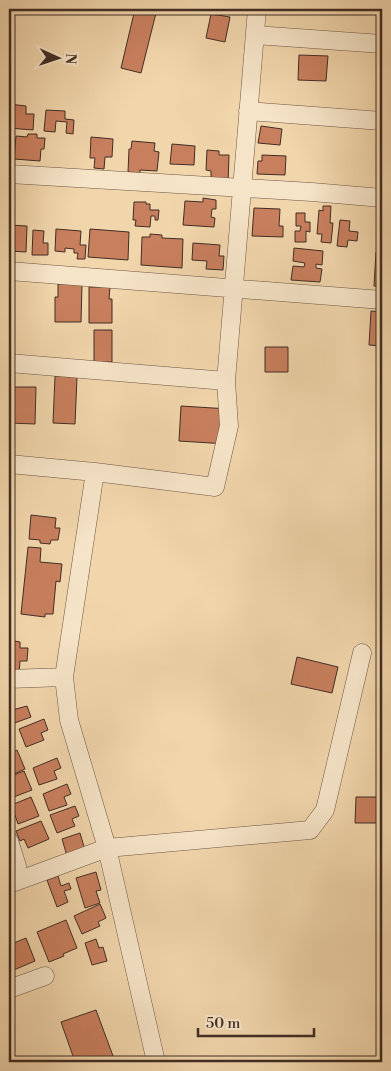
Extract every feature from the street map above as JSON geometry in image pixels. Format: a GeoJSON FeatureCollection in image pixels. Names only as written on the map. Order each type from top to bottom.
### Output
{"type":"FeatureCollection","features":[{"type":"Feature","properties":{"kind":"street"},"geometry":{"type":"LineString","coordinates":[[9,464],[95,472],[215,487],[229,426],[226,381],[257,9]]}},
{"type":"Feature","properties":{"kind":"street"},"geometry":{"type":"LineString","coordinates":[[255,35],[382,44]]}},
{"type":"Feature","properties":{"kind":"street"},"geometry":{"type":"LineString","coordinates":[[248,112],[382,121]]}},
{"type":"Feature","properties":{"kind":"street"},"geometry":{"type":"LineString","coordinates":[[9,174],[242,187],[382,198]]}},
{"type":"Feature","properties":{"kind":"street"},"geometry":{"type":"LineString","coordinates":[[9,271],[382,300]]}},
{"type":"Feature","properties":{"kind":"street"},"geometry":{"type":"LineString","coordinates":[[9,363],[226,381]]}},
{"type":"Feature","properties":{"kind":"street"},"geometry":{"type":"LineString","coordinates":[[95,472],[64,677],[68,720],[107,848],[156,1062]]}},
{"type":"Feature","properties":{"kind":"street"},"geometry":{"type":"LineString","coordinates":[[9,884],[107,848],[310,830],[325,810],[362,653]]}},
{"type":"Feature","properties":{"kind":"street"},"geometry":{"type":"LineString","coordinates":[[9,679],[64,677]]}},
{"type":"Feature","properties":{"kind":"street"},"geometry":{"type":"LineString","coordinates":[[9,840],[17,866]]}},
{"type":"Feature","properties":{"kind":"street"},"geometry":{"type":"LineString","coordinates":[[9,989],[45,976]]}},
{"type":"Feature","properties":{"kind":"building"},"geometry":{"type":"Polygon","coordinates":[[[135,9],[157,9],[141,73],[121,68],[135,9]]]}},
{"type":"Feature","properties":{"kind":"building"},"geometry":{"type":"Polygon","coordinates":[[[211,14],[230,17],[225,42],[206,38],[211,14]]]}},
{"type":"Feature","properties":{"kind":"building"},"geometry":{"type":"Polygon","coordinates":[[[299,55],[328,56],[326,81],[298,80],[299,55]]]}},
{"type":"Feature","properties":{"kind":"building"},"geometry":{"type":"Polygon","coordinates":[[[9,104],[26,106],[26,114],[34,114],[33,130],[9,128],[9,104]]]}},
{"type":"Feature","properties":{"kind":"building"},"geometry":{"type":"Polygon","coordinates":[[[46,110],[65,111],[65,119],[74,120],[73,134],[66,133],[67,122],[56,121],[55,132],[44,131],[46,110]]]}},
{"type":"Feature","properties":{"kind":"building"},"geometry":{"type":"Polygon","coordinates":[[[261,126],[282,129],[280,145],[258,143],[261,126]]]}},
{"type":"Feature","properties":{"kind":"building"},"geometry":{"type":"Polygon","coordinates":[[[28,134],[37,134],[37,138],[45,138],[44,149],[41,149],[40,161],[14,159],[16,136],[27,137],[28,134]]]}},
{"type":"Feature","properties":{"kind":"building"},"geometry":{"type":"Polygon","coordinates":[[[91,137],[113,139],[112,157],[105,157],[104,169],[94,168],[95,158],[90,158],[91,137]]]}},
{"type":"Feature","properties":{"kind":"building"},"geometry":{"type":"Polygon","coordinates":[[[132,141],[155,143],[154,151],[159,152],[157,171],[140,170],[140,173],[128,172],[129,149],[131,149],[132,141]]]}},
{"type":"Feature","properties":{"kind":"building"},"geometry":{"type":"Polygon","coordinates":[[[172,144],[195,146],[194,165],[170,164],[172,144]]]}},
{"type":"Feature","properties":{"kind":"building"},"geometry":{"type":"Polygon","coordinates":[[[207,150],[219,151],[219,155],[229,155],[228,184],[211,183],[211,171],[206,170],[207,150]]]}},
{"type":"Feature","properties":{"kind":"building"},"geometry":{"type":"Polygon","coordinates":[[[262,155],[286,156],[285,175],[257,174],[258,161],[262,161],[262,155]]]}},
{"type":"Feature","properties":{"kind":"building"},"geometry":{"type":"Polygon","coordinates":[[[203,198],[216,200],[216,209],[212,209],[211,217],[215,218],[214,227],[183,225],[185,201],[203,202],[203,198]]]}},
{"type":"Feature","properties":{"kind":"building"},"geometry":{"type":"Polygon","coordinates":[[[134,202],[146,202],[146,204],[150,204],[150,210],[159,210],[158,220],[155,220],[155,216],[151,216],[150,227],[135,226],[136,220],[133,220],[134,202]]]}},
{"type":"Feature","properties":{"kind":"building"},"geometry":{"type":"Polygon","coordinates":[[[323,206],[331,206],[330,223],[333,223],[331,243],[321,242],[322,234],[317,234],[319,210],[323,211],[323,206]]]}},
{"type":"Feature","properties":{"kind":"building"},"geometry":{"type":"Polygon","coordinates":[[[254,208],[280,209],[279,226],[283,226],[283,237],[252,236],[254,208]]]}},
{"type":"Feature","properties":{"kind":"building"},"geometry":{"type":"Polygon","coordinates":[[[296,213],[305,213],[305,222],[310,222],[310,232],[306,231],[306,242],[295,242],[295,231],[300,231],[301,226],[296,226],[296,213]]]}},
{"type":"Feature","properties":{"kind":"building"},"geometry":{"type":"Polygon","coordinates":[[[340,220],[350,221],[349,231],[358,232],[357,241],[348,240],[347,247],[337,246],[340,220]]]}},
{"type":"Feature","properties":{"kind":"building"},"geometry":{"type":"Polygon","coordinates":[[[9,225],[27,226],[26,252],[9,251],[9,225]]]}},
{"type":"Feature","properties":{"kind":"building"},"geometry":{"type":"Polygon","coordinates":[[[56,229],[81,231],[80,245],[86,245],[85,259],[77,259],[78,253],[74,253],[74,249],[65,248],[65,252],[55,251],[56,229]]]}},
{"type":"Feature","properties":{"kind":"building"},"geometry":{"type":"Polygon","coordinates":[[[90,229],[129,232],[128,260],[88,257],[90,229]]]}},
{"type":"Feature","properties":{"kind":"building"},"geometry":{"type":"Polygon","coordinates":[[[33,230],[44,231],[43,243],[48,243],[48,255],[32,255],[33,230]]]}},
{"type":"Feature","properties":{"kind":"building"},"geometry":{"type":"Polygon","coordinates":[[[150,234],[162,235],[162,238],[183,239],[182,268],[141,265],[142,237],[150,237],[150,234]]]}},
{"type":"Feature","properties":{"kind":"building"},"geometry":{"type":"Polygon","coordinates":[[[193,243],[220,245],[219,256],[224,256],[223,270],[206,269],[207,261],[192,260],[193,243]]]}},
{"type":"Feature","properties":{"kind":"building"},"geometry":{"type":"Polygon","coordinates":[[[294,248],[323,251],[322,265],[316,264],[316,268],[322,269],[320,282],[291,280],[293,266],[304,267],[305,263],[293,261],[294,248]]]}},
{"type":"Feature","properties":{"kind":"building"},"geometry":{"type":"Polygon","coordinates":[[[376,252],[382,253],[382,287],[374,286],[376,252]]]}},
{"type":"Feature","properties":{"kind":"building"},"geometry":{"type":"Polygon","coordinates":[[[58,284],[82,284],[81,322],[55,322],[55,297],[58,297],[58,284]]]}},
{"type":"Feature","properties":{"kind":"building"},"geometry":{"type":"Polygon","coordinates":[[[89,287],[110,287],[109,299],[112,299],[112,323],[89,323],[89,287]]]}},
{"type":"Feature","properties":{"kind":"building"},"geometry":{"type":"Polygon","coordinates":[[[371,311],[382,312],[382,346],[369,345],[371,311]]]}},
{"type":"Feature","properties":{"kind":"building"},"geometry":{"type":"Polygon","coordinates":[[[94,330],[112,330],[112,362],[94,362],[94,330]]]}},
{"type":"Feature","properties":{"kind":"building"},"geometry":{"type":"Polygon","coordinates":[[[265,347],[288,347],[288,372],[265,372],[265,347]]]}},
{"type":"Feature","properties":{"kind":"building"},"geometry":{"type":"Polygon","coordinates":[[[55,376],[77,377],[75,424],[53,423],[55,376]]]}},
{"type":"Feature","properties":{"kind":"building"},"geometry":{"type":"Polygon","coordinates":[[[9,387],[36,387],[35,424],[9,423],[9,387]]]}},
{"type":"Feature","properties":{"kind":"building"},"geometry":{"type":"Polygon","coordinates":[[[181,406],[229,409],[227,444],[179,441],[181,406]]]}},
{"type":"Feature","properties":{"kind":"building"},"geometry":{"type":"Polygon","coordinates":[[[31,515],[56,518],[55,528],[60,528],[58,540],[51,540],[50,544],[40,543],[40,540],[29,539],[31,515]]]}},
{"type":"Feature","properties":{"kind":"building"},"geometry":{"type":"Polygon","coordinates":[[[28,547],[41,548],[40,562],[62,564],[60,582],[56,581],[53,614],[45,614],[45,617],[21,614],[28,547]]]}},
{"type":"Feature","properties":{"kind":"building"},"geometry":{"type":"Polygon","coordinates":[[[9,640],[20,642],[20,648],[28,648],[27,661],[20,661],[19,674],[9,673],[9,640]]]}},
{"type":"Feature","properties":{"kind":"building"},"geometry":{"type":"Polygon","coordinates":[[[297,657],[338,667],[332,693],[291,684],[297,657]]]}},
{"type":"Feature","properties":{"kind":"building"},"geometry":{"type":"Polygon","coordinates":[[[9,702],[12,710],[27,706],[31,717],[9,725],[9,702]]]}},
{"type":"Feature","properties":{"kind":"building"},"geometry":{"type":"Polygon","coordinates":[[[44,719],[48,730],[41,733],[44,740],[26,747],[19,729],[44,719]]]}},
{"type":"Feature","properties":{"kind":"building"},"geometry":{"type":"Polygon","coordinates":[[[9,731],[15,747],[9,750],[9,731]]]}},
{"type":"Feature","properties":{"kind":"building"},"geometry":{"type":"Polygon","coordinates":[[[17,750],[25,769],[9,776],[9,754],[17,750]]]}},
{"type":"Feature","properties":{"kind":"building"},"geometry":{"type":"Polygon","coordinates":[[[57,758],[61,768],[54,771],[57,779],[39,785],[33,768],[57,758]]]}},
{"type":"Feature","properties":{"kind":"building"},"geometry":{"type":"Polygon","coordinates":[[[24,771],[32,790],[11,798],[9,777],[24,771]]]}},
{"type":"Feature","properties":{"kind":"building"},"geometry":{"type":"Polygon","coordinates":[[[67,784],[71,794],[64,797],[67,805],[49,811],[43,794],[67,784]]]}},
{"type":"Feature","properties":{"kind":"building"},"geometry":{"type":"Polygon","coordinates":[[[31,797],[39,816],[18,824],[15,815],[10,817],[9,806],[31,797]]]}},
{"type":"Feature","properties":{"kind":"building"},"geometry":{"type":"Polygon","coordinates":[[[356,797],[379,797],[379,823],[355,823],[356,797]]]}},
{"type":"Feature","properties":{"kind":"building"},"geometry":{"type":"Polygon","coordinates":[[[75,806],[79,816],[72,819],[75,826],[57,833],[50,815],[75,806]]]}},
{"type":"Feature","properties":{"kind":"building"},"geometry":{"type":"Polygon","coordinates":[[[41,821],[49,839],[28,848],[24,839],[20,841],[16,831],[41,821]]]}},
{"type":"Feature","properties":{"kind":"building"},"geometry":{"type":"Polygon","coordinates":[[[80,833],[85,850],[67,856],[62,839],[80,833]]]}},
{"type":"Feature","properties":{"kind":"building"},"geometry":{"type":"Polygon","coordinates":[[[96,872],[101,890],[96,891],[100,903],[85,908],[76,878],[96,872]]]}},
{"type":"Feature","properties":{"kind":"building"},"geometry":{"type":"Polygon","coordinates":[[[58,876],[61,886],[69,883],[71,889],[64,891],[68,902],[57,907],[47,880],[58,876]]]}},
{"type":"Feature","properties":{"kind":"building"},"geometry":{"type":"Polygon","coordinates":[[[100,904],[106,918],[98,922],[100,926],[82,934],[74,916],[100,904]]]}},
{"type":"Feature","properties":{"kind":"building"},"geometry":{"type":"Polygon","coordinates":[[[66,920],[77,948],[49,962],[37,932],[66,920]]]}},
{"type":"Feature","properties":{"kind":"building"},"geometry":{"type":"Polygon","coordinates":[[[26,938],[35,961],[9,972],[9,945],[26,938]]]}},
{"type":"Feature","properties":{"kind":"building"},"geometry":{"type":"Polygon","coordinates":[[[96,939],[99,948],[103,947],[107,961],[92,965],[85,943],[96,939]]]}},
{"type":"Feature","properties":{"kind":"building"},"geometry":{"type":"Polygon","coordinates":[[[96,1010],[113,1056],[96,1062],[75,1062],[61,1022],[96,1010]]]}}]}
